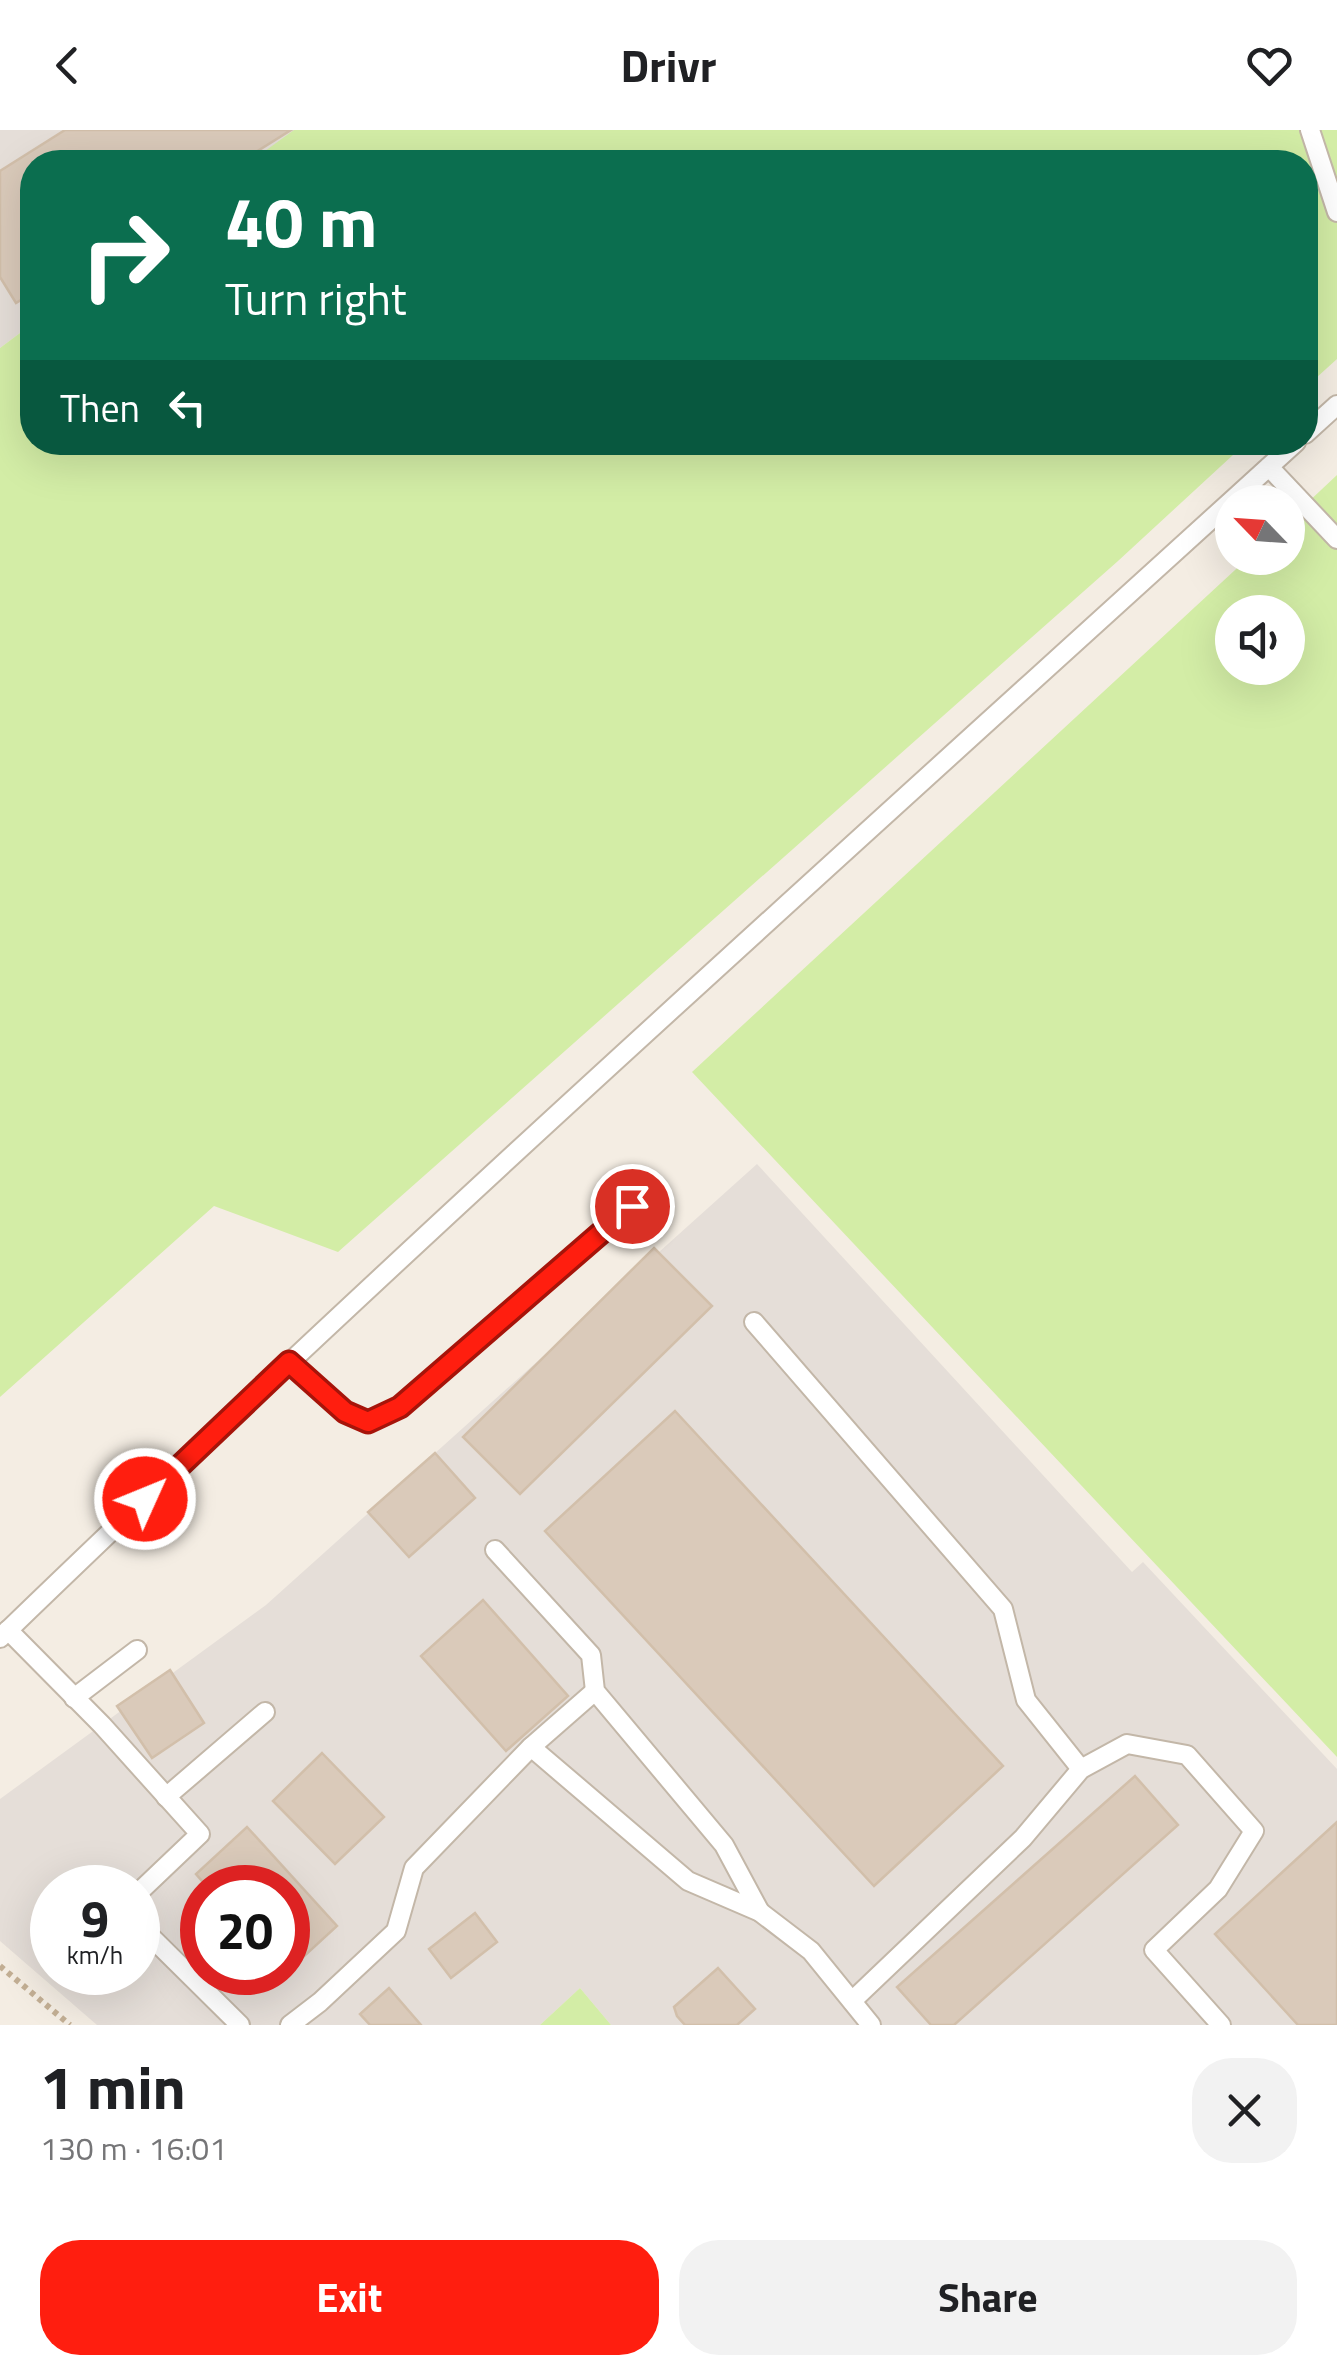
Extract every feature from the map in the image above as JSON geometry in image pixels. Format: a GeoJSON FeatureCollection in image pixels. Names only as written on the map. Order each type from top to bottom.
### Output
{"type":"FeatureCollection","features":[{"type":"Feature","properties":{"kind":"lane"},"geometry":{"type":"LineString","coordinates":[[1318,154],[1337,212]]}},
{"type":"Feature","properties":{"kind":"lane"},"geometry":{"type":"LineString","coordinates":[[1318,422],[1337,405]]}},
{"type":"Feature","properties":{"kind":"lane"},"geometry":{"type":"LineString","coordinates":[[160,1872],[200,1834],[74,1698],[4,1634],[289,1362],[655,1023],[1282,455]]}},
{"type":"Feature","properties":{"kind":"lane"},"geometry":{"type":"LineString","coordinates":[[1270,466],[1337,539]]}},
{"type":"Feature","properties":{"kind":"lane"},"geometry":{"type":"LineString","coordinates":[[289,1362],[345,1412],[368,1422],[400,1407],[632,1206]]}},
{"type":"Feature","properties":{"kind":"lane"},"geometry":{"type":"LineString","coordinates":[[754,1322],[1003,1609],[1026,1700],[1081,1769]]}},
{"type":"Feature","properties":{"kind":"lane"},"geometry":{"type":"LineString","coordinates":[[495,1550],[591,1655],[595,1691],[724,1845],[760,1912]]}},
{"type":"Feature","properties":{"kind":"lane"},"geometry":{"type":"LineString","coordinates":[[74,1698],[137,1650]]}},
{"type":"Feature","properties":{"kind":"lane"},"geometry":{"type":"LineString","coordinates":[[290,2025],[396,1931],[414,1868],[531,1746],[595,1691]]}},
{"type":"Feature","properties":{"kind":"lane"},"geometry":{"type":"LineString","coordinates":[[166,1797],[265,1712]]}},
{"type":"Feature","properties":{"kind":"lane"},"geometry":{"type":"LineString","coordinates":[[852,2001],[1022,1838],[1081,1769],[1127,1744],[1188,1755],[1254,1831],[1218,1888],[1154,1950],[1221,2025]]}},
{"type":"Feature","properties":{"kind":"lane"},"geometry":{"type":"LineString","coordinates":[[531,1746],[688,1881],[760,1912],[811,1951],[871,2025]]}},
{"type":"Feature","properties":{"kind":"lane"},"geometry":{"type":"LineString","coordinates":[[160,1946],[240,2025]]}},
{"type":"Feature","properties":{"kind":"path"},"geometry":{"type":"LineString","coordinates":[[0,1966],[70,2025]]}},
{"type":"Feature","properties":{"kind":"shaded area"},"geometry":{"type":"Polygon","coordinates":[[[0,130],[298,130],[270,150],[20,150],[20,333],[0,348],[0,130]]]}},
{"type":"Feature","properties":{"kind":"shaded area"},"geometry":{"type":"Polygon","coordinates":[[[757,1164],[1132,1572],[1143,1562],[1337,1769],[1337,2025],[611,2025],[580,1988],[540,2025],[97,2025],[62,1995],[160,1995],[160,1865],[30,1865],[30,1967],[0,1941],[0,1799],[266,1605],[757,1164]]]}},
{"type":"Feature","properties":{"kind":"green space"},"geometry":{"type":"Polygon","coordinates":[[[294,130],[1337,130],[1337,359],[1318,376],[1318,150],[266,150],[294,130]]]}},
{"type":"Feature","properties":{"kind":"green space"},"geometry":{"type":"Polygon","coordinates":[[[20,333],[20,455],[1233,455],[338,1252],[214,1206],[0,1397],[0,348],[20,333]]]}},
{"type":"Feature","properties":{"kind":"green space"},"geometry":{"type":"Polygon","coordinates":[[[1337,475],[1337,1757],[692,1072],[1230,575],[1305,575],[1305,505],[1337,475]]]}},
{"type":"Feature","properties":{"kind":"green space"},"geometry":{"type":"Polygon","coordinates":[[[580,1988],[611,2025],[540,2025],[580,1988]]]}},
{"type":"Feature","properties":{"kind":"building"},"geometry":{"type":"Polygon","coordinates":[[[65,130],[291,130],[259,150],[33,150],[65,130]]]}},
{"type":"Feature","properties":{"kind":"building"},"geometry":{"type":"Polygon","coordinates":[[[20,158],[20,300],[16,303],[0,277],[0,171],[20,158]]]}},
{"type":"Feature","properties":{"kind":"building"},"geometry":{"type":"Polygon","coordinates":[[[654,1248],[712,1306],[520,1494],[463,1437],[654,1248]]]}},
{"type":"Feature","properties":{"kind":"building"},"geometry":{"type":"Polygon","coordinates":[[[675,1411],[1003,1766],[874,1886],[545,1531],[675,1411]]]}},
{"type":"Feature","properties":{"kind":"building"},"geometry":{"type":"Polygon","coordinates":[[[435,1453],[475,1498],[409,1557],[368,1512],[435,1453]]]}},
{"type":"Feature","properties":{"kind":"building"},"geometry":{"type":"Polygon","coordinates":[[[483,1600],[568,1696],[506,1751],[421,1656],[483,1600]]]}},
{"type":"Feature","properties":{"kind":"building"},"geometry":{"type":"Polygon","coordinates":[[[170,1670],[204,1723],[152,1758],[117,1706],[170,1670]]]}},
{"type":"Feature","properties":{"kind":"building"},"geometry":{"type":"Polygon","coordinates":[[[322,1753],[384,1817],[335,1864],[273,1801],[322,1753]]]}},
{"type":"Feature","properties":{"kind":"building"},"geometry":{"type":"Polygon","coordinates":[[[1135,1776],[1178,1825],[954,2025],[931,2025],[897,1987],[1135,1776]]]}},
{"type":"Feature","properties":{"kind":"building"},"geometry":{"type":"Polygon","coordinates":[[[1337,1822],[1337,2025],[1298,2025],[1215,1934],[1337,1822]]]}},
{"type":"Feature","properties":{"kind":"building"},"geometry":{"type":"Polygon","coordinates":[[[247,1827],[282,1865],[206,1865],[247,1827]]]}},
{"type":"Feature","properties":{"kind":"building"},"geometry":{"type":"Polygon","coordinates":[[[310,1896],[337,1926],[310,1951],[310,1896]]]}},
{"type":"Feature","properties":{"kind":"building"},"geometry":{"type":"Polygon","coordinates":[[[475,1913],[497,1942],[451,1978],[429,1949],[475,1913]]]}},
{"type":"Feature","properties":{"kind":"building"},"geometry":{"type":"Polygon","coordinates":[[[718,1968],[755,2009],[737,2025],[685,2025],[674,2007],[718,1968]]]}},
{"type":"Feature","properties":{"kind":"building"},"geometry":{"type":"Polygon","coordinates":[[[389,1988],[421,2025],[370,2025],[360,2014],[389,1988]]]}},
{"type":"Feature","properties":{"kind":"route"},"geometry":{"type":"LineString","coordinates":[[145,1499],[289,1362],[345,1412],[368,1422],[400,1407],[632,1206]]}}]}
